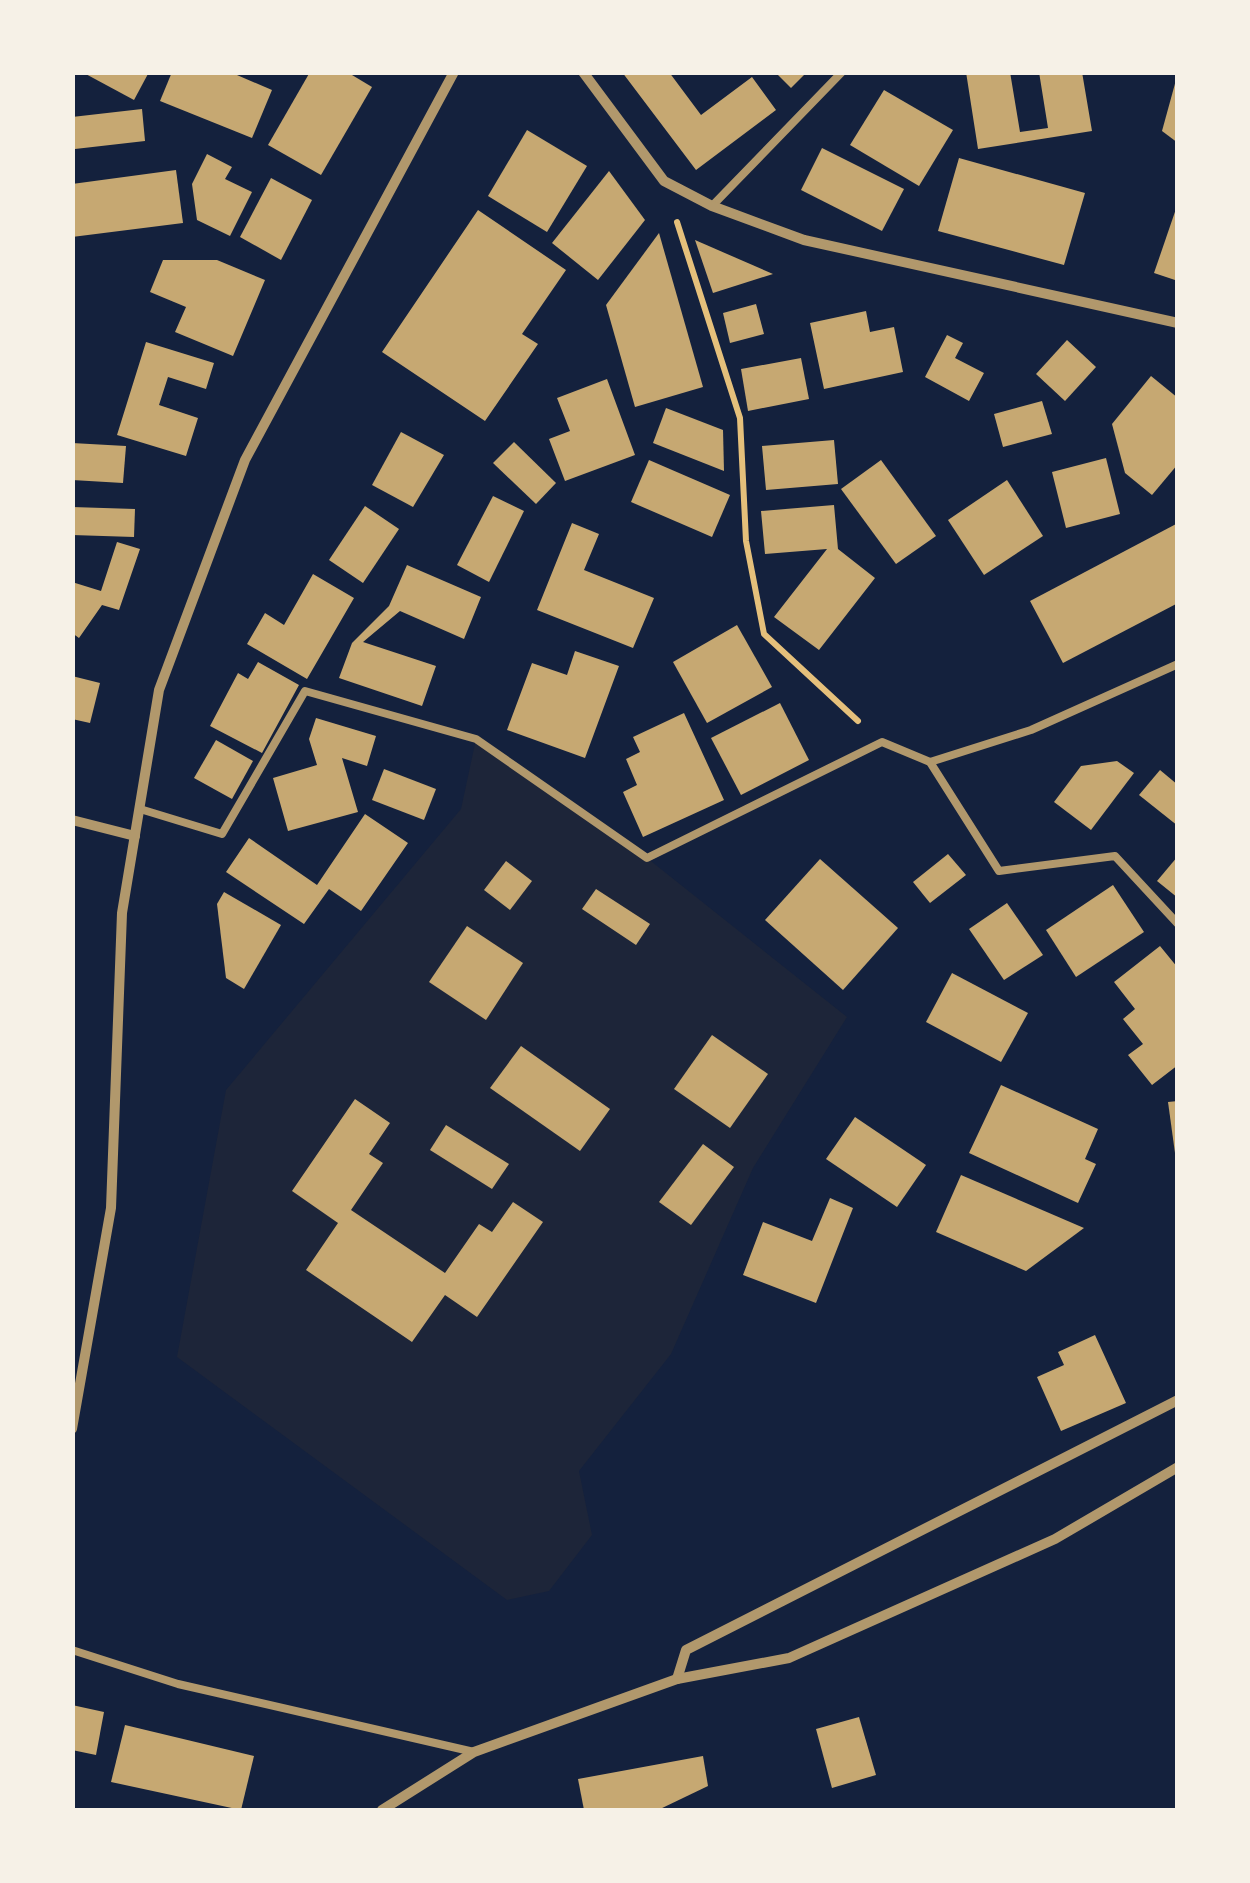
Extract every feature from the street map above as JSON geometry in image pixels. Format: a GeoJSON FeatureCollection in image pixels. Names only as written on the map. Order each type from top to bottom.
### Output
{"type":"FeatureCollection","features":[{"type":"Feature","properties":{"kind":"street"},"geometry":{"type":"LineString","coordinates":[[72,1429],[111,1208],[122,913],[159,690],[245,460],[454,72]]}},
{"type":"Feature","properties":{"kind":"street"},"geometry":{"type":"LineString","coordinates":[[583,72],[664,181],[712,206],[804,240],[1178,323]]}},
{"type":"Feature","properties":{"kind":"street"},"geometry":{"type":"LineString","coordinates":[[72,820],[135,836]]}},
{"type":"Feature","properties":{"kind":"street"},"geometry":{"type":"LineString","coordinates":[[678,1679],[686,1650],[1178,1400]]}},
{"type":"Feature","properties":{"kind":"street"},"geometry":{"type":"LineString","coordinates":[[382,1810],[474,1752],[678,1679],[788,1658],[1055,1539],[1178,1467]]}},
{"type":"Feature","properties":{"kind":"lane"},"geometry":{"type":"LineString","coordinates":[[712,206],[842,72]]}},
{"type":"Feature","properties":{"kind":"lane"},"geometry":{"type":"LineString","coordinates":[[930,762],[1031,730],[1178,664]]}},
{"type":"Feature","properties":{"kind":"lane"},"geometry":{"type":"LineString","coordinates":[[140,810],[222,834],[306,691],[476,739],[646,858],[882,742],[930,762],[999,871],[1115,856],[1178,924]]}},
{"type":"Feature","properties":{"kind":"lane"},"geometry":{"type":"LineString","coordinates":[[72,1650],[178,1684],[474,1752]]}},
{"type":"Feature","properties":{"kind":"path"},"geometry":{"type":"LineString","coordinates":[[664,181],[740,418],[746,541],[764,634],[882,742]]}},
{"type":"Feature","properties":{"kind":"shaded area"},"geometry":{"type":"Polygon","coordinates":[[[476,739],[647,858],[847,1017],[753,1168],[671,1354],[579,1471],[592,1535],[549,1591],[507,1600],[177,1357],[226,1090],[461,809],[476,739]]]}},
{"type":"Feature","properties":{"kind":"building"},"geometry":{"type":"Polygon","coordinates":[[[82,72],[149,72],[134,100],[82,72]]]}},
{"type":"Feature","properties":{"kind":"building"},"geometry":{"type":"Polygon","coordinates":[[[172,72],[230,72],[272,90],[252,138],[160,101],[172,72]]]}},
{"type":"Feature","properties":{"kind":"building"},"geometry":{"type":"Polygon","coordinates":[[[310,72],[347,72],[372,87],[321,175],[268,145],[310,72]]]}},
{"type":"Feature","properties":{"kind":"building"},"geometry":{"type":"Polygon","coordinates":[[[622,72],[669,72],[701,115],[752,77],[776,110],[696,170],[622,72]]]}},
{"type":"Feature","properties":{"kind":"building"},"geometry":{"type":"Polygon","coordinates":[[[775,72],[807,72],[791,88],[775,72]]]}},
{"type":"Feature","properties":{"kind":"building"},"geometry":{"type":"Polygon","coordinates":[[[966,72],[1010,72],[1020,132],[1048,128],[1039,72],[1082,72],[1092,131],[978,149],[966,72]]]}},
{"type":"Feature","properties":{"kind":"building"},"geometry":{"type":"Polygon","coordinates":[[[1178,80],[1178,143],[1162,131],[1178,80]]]}},
{"type":"Feature","properties":{"kind":"building"},"geometry":{"type":"Polygon","coordinates":[[[884,90],[953,130],[919,186],[850,145],[884,90]]]}},
{"type":"Feature","properties":{"kind":"building"},"geometry":{"type":"Polygon","coordinates":[[[142,109],[145,141],[75,149],[72,117],[142,109]]]}},
{"type":"Feature","properties":{"kind":"building"},"geometry":{"type":"Polygon","coordinates":[[[527,130],[587,166],[547,232],[488,196],[527,130]]]}},
{"type":"Feature","properties":{"kind":"building"},"geometry":{"type":"Polygon","coordinates":[[[822,148],[904,189],[882,231],[801,190],[822,148]]]}},
{"type":"Feature","properties":{"kind":"building"},"geometry":{"type":"Polygon","coordinates":[[[207,154],[232,167],[225,179],[252,192],[230,236],[197,220],[192,184],[207,154]]]}},
{"type":"Feature","properties":{"kind":"building"},"geometry":{"type":"Polygon","coordinates":[[[959,158],[1085,193],[1064,265],[938,231],[959,158]]]}},
{"type":"Feature","properties":{"kind":"building"},"geometry":{"type":"Polygon","coordinates":[[[176,170],[183,223],[72,237],[72,184],[176,170]]]}},
{"type":"Feature","properties":{"kind":"building"},"geometry":{"type":"Polygon","coordinates":[[[609,171],[645,220],[598,280],[552,243],[609,171]]]}},
{"type":"Feature","properties":{"kind":"building"},"geometry":{"type":"Polygon","coordinates":[[[271,178],[312,200],[281,260],[240,237],[271,178]]]}},
{"type":"Feature","properties":{"kind":"building"},"geometry":{"type":"Polygon","coordinates":[[[1178,203],[1178,281],[1154,273],[1178,203]]]}},
{"type":"Feature","properties":{"kind":"building"},"geometry":{"type":"Polygon","coordinates":[[[478,210],[566,270],[522,334],[538,344],[485,421],[382,352],[478,210]]]}},
{"type":"Feature","properties":{"kind":"building"},"geometry":{"type":"Polygon","coordinates":[[[659,233],[703,387],[635,407],[606,305],[659,233]]]}},
{"type":"Feature","properties":{"kind":"building"},"geometry":{"type":"Polygon","coordinates":[[[695,240],[773,274],[713,293],[695,240]]]}},
{"type":"Feature","properties":{"kind":"building"},"geometry":{"type":"Polygon","coordinates":[[[163,260],[217,260],[265,280],[233,356],[175,332],[186,307],[150,292],[163,260]]]}},
{"type":"Feature","properties":{"kind":"building"},"geometry":{"type":"Polygon","coordinates":[[[756,304],[764,334],[730,343],[723,313],[756,304]]]}},
{"type":"Feature","properties":{"kind":"building"},"geometry":{"type":"Polygon","coordinates":[[[866,311],[870,332],[894,327],[903,372],[824,389],[810,323],[866,311]]]}},
{"type":"Feature","properties":{"kind":"building"},"geometry":{"type":"Polygon","coordinates":[[[947,335],[963,343],[955,358],[984,373],[969,401],[925,377],[947,335]]]}},
{"type":"Feature","properties":{"kind":"building"},"geometry":{"type":"Polygon","coordinates":[[[1067,340],[1096,367],[1065,401],[1036,374],[1067,340]]]}},
{"type":"Feature","properties":{"kind":"building"},"geometry":{"type":"Polygon","coordinates":[[[146,342],[214,363],[206,389],[168,377],[159,405],[198,418],[186,456],[117,435],[146,342]]]}},
{"type":"Feature","properties":{"kind":"building"},"geometry":{"type":"Polygon","coordinates":[[[801,358],[809,399],[748,411],[741,369],[801,358]]]}},
{"type":"Feature","properties":{"kind":"building"},"geometry":{"type":"Polygon","coordinates":[[[1151,376],[1178,398],[1178,464],[1152,495],[1125,473],[1112,424],[1151,376]]]}},
{"type":"Feature","properties":{"kind":"building"},"geometry":{"type":"Polygon","coordinates":[[[607,379],[635,455],[565,481],[549,439],[570,431],[557,398],[607,379]]]}},
{"type":"Feature","properties":{"kind":"building"},"geometry":{"type":"Polygon","coordinates":[[[1042,401],[1052,434],[1003,447],[994,414],[1042,401]]]}},
{"type":"Feature","properties":{"kind":"building"},"geometry":{"type":"Polygon","coordinates":[[[666,408],[723,430],[724,471],[653,443],[666,408]]]}},
{"type":"Feature","properties":{"kind":"building"},"geometry":{"type":"Polygon","coordinates":[[[401,432],[444,455],[413,507],[372,485],[401,432]]]}},
{"type":"Feature","properties":{"kind":"building"},"geometry":{"type":"Polygon","coordinates":[[[834,440],[838,484],[766,490],[762,446],[834,440]]]}},
{"type":"Feature","properties":{"kind":"building"},"geometry":{"type":"Polygon","coordinates":[[[514,442],[556,483],[536,504],[493,463],[514,442]]]}},
{"type":"Feature","properties":{"kind":"building"},"geometry":{"type":"Polygon","coordinates":[[[72,443],[126,446],[123,483],[72,480],[72,443]]]}},
{"type":"Feature","properties":{"kind":"building"},"geometry":{"type":"Polygon","coordinates":[[[1106,458],[1120,514],[1066,528],[1052,472],[1106,458]]]}},
{"type":"Feature","properties":{"kind":"building"},"geometry":{"type":"Polygon","coordinates":[[[649,460],[730,495],[712,537],[631,502],[649,460]]]}},
{"type":"Feature","properties":{"kind":"building"},"geometry":{"type":"Polygon","coordinates":[[[881,460],[936,536],[896,564],[841,489],[881,460]]]}},
{"type":"Feature","properties":{"kind":"building"},"geometry":{"type":"Polygon","coordinates":[[[1007,480],[1043,536],[984,575],[948,520],[1007,480]]]}},
{"type":"Feature","properties":{"kind":"building"},"geometry":{"type":"Polygon","coordinates":[[[493,496],[524,511],[489,582],[457,565],[493,496]]]}},
{"type":"Feature","properties":{"kind":"building"},"geometry":{"type":"Polygon","coordinates":[[[834,505],[838,549],[875,578],[819,650],[774,617],[827,549],[765,554],[761,511],[834,505]]]}},
{"type":"Feature","properties":{"kind":"building"},"geometry":{"type":"Polygon","coordinates":[[[365,506],[399,529],[363,583],[329,560],[365,506]]]}},
{"type":"Feature","properties":{"kind":"building"},"geometry":{"type":"Polygon","coordinates":[[[72,507],[135,509],[134,537],[72,535],[72,507]]]}},
{"type":"Feature","properties":{"kind":"building"},"geometry":{"type":"Polygon","coordinates":[[[572,523],[599,534],[584,570],[654,598],[633,648],[537,610],[572,523]]]}},
{"type":"Feature","properties":{"kind":"building"},"geometry":{"type":"Polygon","coordinates":[[[1178,523],[1178,603],[1063,663],[1030,601],[1178,523]]]}},
{"type":"Feature","properties":{"kind":"building"},"geometry":{"type":"Polygon","coordinates":[[[117,542],[140,549],[119,610],[102,605],[79,638],[72,633],[72,582],[101,591],[117,542]]]}},
{"type":"Feature","properties":{"kind":"building"},"geometry":{"type":"Polygon","coordinates":[[[407,565],[481,597],[464,639],[400,611],[363,642],[436,666],[422,706],[339,678],[352,643],[389,606],[407,565]]]}},
{"type":"Feature","properties":{"kind":"building"},"geometry":{"type":"Polygon","coordinates":[[[313,574],[354,598],[307,679],[247,644],[265,613],[284,625],[313,574]]]}},
{"type":"Feature","properties":{"kind":"building"},"geometry":{"type":"Polygon","coordinates":[[[737,625],[772,687],[707,723],[673,662],[737,625]]]}},
{"type":"Feature","properties":{"kind":"building"},"geometry":{"type":"Polygon","coordinates":[[[575,651],[619,666],[585,758],[507,730],[532,663],[567,675],[575,651]]]}},
{"type":"Feature","properties":{"kind":"building"},"geometry":{"type":"Polygon","coordinates":[[[258,662],[299,685],[262,753],[210,726],[238,673],[248,679],[258,662]]]}},
{"type":"Feature","properties":{"kind":"building"},"geometry":{"type":"Polygon","coordinates":[[[72,676],[100,683],[90,723],[72,719],[72,676]]]}},
{"type":"Feature","properties":{"kind":"building"},"geometry":{"type":"Polygon","coordinates":[[[780,703],[809,760],[741,795],[711,738],[780,703]]]}},
{"type":"Feature","properties":{"kind":"building"},"geometry":{"type":"Polygon","coordinates":[[[684,713],[724,800],[643,837],[623,792],[637,785],[626,759],[640,752],[633,737],[684,713]]]}},
{"type":"Feature","properties":{"kind":"building"},"geometry":{"type":"Polygon","coordinates":[[[316,718],[376,736],[367,766],[342,758],[358,812],[288,831],[273,778],[317,765],[309,739],[316,718]]]}},
{"type":"Feature","properties":{"kind":"building"},"geometry":{"type":"Polygon","coordinates":[[[216,740],[253,761],[232,799],[194,778],[216,740]]]}},
{"type":"Feature","properties":{"kind":"building"},"geometry":{"type":"Polygon","coordinates":[[[1117,761],[1134,773],[1091,830],[1054,802],[1081,766],[1117,761]]]}},
{"type":"Feature","properties":{"kind":"building"},"geometry":{"type":"Polygon","coordinates":[[[384,769],[436,789],[424,820],[372,800],[384,769]]]}},
{"type":"Feature","properties":{"kind":"building"},"geometry":{"type":"Polygon","coordinates":[[[1160,770],[1178,785],[1178,826],[1139,795],[1160,770]]]}},
{"type":"Feature","properties":{"kind":"building"},"geometry":{"type":"Polygon","coordinates":[[[365,814],[408,843],[361,911],[329,889],[304,924],[226,872],[249,838],[317,885],[365,814]]]}},
{"type":"Feature","properties":{"kind":"building"},"geometry":{"type":"Polygon","coordinates":[[[948,854],[966,875],[930,903],[913,882],[948,854]]]}},
{"type":"Feature","properties":{"kind":"building"},"geometry":{"type":"Polygon","coordinates":[[[1178,856],[1178,898],[1157,881],[1178,856]]]}},
{"type":"Feature","properties":{"kind":"building"},"geometry":{"type":"Polygon","coordinates":[[[820,859],[898,928],[843,990],[765,920],[820,859]]]}},
{"type":"Feature","properties":{"kind":"building"},"geometry":{"type":"Polygon","coordinates":[[[506,861],[532,881],[510,910],[484,890],[506,861]]]}},
{"type":"Feature","properties":{"kind":"building"},"geometry":{"type":"Polygon","coordinates":[[[1113,885],[1144,932],[1076,977],[1046,930],[1113,885]]]}},
{"type":"Feature","properties":{"kind":"building"},"geometry":{"type":"Polygon","coordinates":[[[596,889],[650,924],[636,945],[582,909],[596,889]]]}},
{"type":"Feature","properties":{"kind":"building"},"geometry":{"type":"Polygon","coordinates":[[[224,892],[281,925],[244,989],[226,978],[217,904],[224,892]]]}},
{"type":"Feature","properties":{"kind":"building"},"geometry":{"type":"Polygon","coordinates":[[[1007,903],[1043,955],[1004,980],[969,929],[1007,903]]]}},
{"type":"Feature","properties":{"kind":"building"},"geometry":{"type":"Polygon","coordinates":[[[467,926],[523,963],[486,1020],[429,982],[467,926]]]}},
{"type":"Feature","properties":{"kind":"building"},"geometry":{"type":"Polygon","coordinates":[[[1160,946],[1178,968],[1178,1065],[1152,1085],[1128,1055],[1143,1044],[1123,1019],[1135,1009],[1114,982],[1160,946]]]}},
{"type":"Feature","properties":{"kind":"building"},"geometry":{"type":"Polygon","coordinates":[[[952,973],[1028,1013],[1001,1062],[926,1022],[952,973]]]}},
{"type":"Feature","properties":{"kind":"building"},"geometry":{"type":"Polygon","coordinates":[[[712,1035],[768,1074],[730,1128],[674,1089],[712,1035]]]}},
{"type":"Feature","properties":{"kind":"building"},"geometry":{"type":"Polygon","coordinates":[[[521,1046],[610,1109],[580,1151],[490,1088],[521,1046]]]}},
{"type":"Feature","properties":{"kind":"building"},"geometry":{"type":"Polygon","coordinates":[[[1001,1085],[1098,1129],[1085,1159],[1096,1164],[1078,1203],[969,1153],[1001,1085]]]}},
{"type":"Feature","properties":{"kind":"building"},"geometry":{"type":"Polygon","coordinates":[[[355,1099],[390,1123],[369,1154],[383,1163],[351,1210],[445,1273],[479,1224],[492,1232],[513,1202],[543,1222],[477,1317],[445,1295],[412,1342],[306,1270],[338,1223],[292,1191],[355,1099]]]}},
{"type":"Feature","properties":{"kind":"building"},"geometry":{"type":"Polygon","coordinates":[[[1178,1101],[1178,1153],[1175,1153],[1168,1102],[1178,1101]]]}},
{"type":"Feature","properties":{"kind":"building"},"geometry":{"type":"Polygon","coordinates":[[[855,1117],[926,1165],[897,1207],[826,1159],[855,1117]]]}},
{"type":"Feature","properties":{"kind":"building"},"geometry":{"type":"Polygon","coordinates":[[[446,1125],[509,1164],[492,1189],[430,1150],[446,1125]]]}},
{"type":"Feature","properties":{"kind":"building"},"geometry":{"type":"Polygon","coordinates":[[[703,1144],[734,1167],[691,1225],[659,1202],[703,1144]]]}},
{"type":"Feature","properties":{"kind":"building"},"geometry":{"type":"Polygon","coordinates":[[[961,1175],[1084,1228],[1026,1271],[936,1232],[961,1175]]]}},
{"type":"Feature","properties":{"kind":"building"},"geometry":{"type":"Polygon","coordinates":[[[830,1198],[853,1208],[816,1303],[743,1275],[763,1222],[812,1241],[830,1198]]]}},
{"type":"Feature","properties":{"kind":"building"},"geometry":{"type":"Polygon","coordinates":[[[1095,1335],[1126,1403],[1061,1431],[1037,1377],[1064,1365],[1058,1352],[1095,1335]]]}},
{"type":"Feature","properties":{"kind":"building"},"geometry":{"type":"Polygon","coordinates":[[[72,1705],[104,1712],[96,1755],[72,1750],[72,1705]]]}},
{"type":"Feature","properties":{"kind":"building"},"geometry":{"type":"Polygon","coordinates":[[[859,1717],[876,1775],[832,1788],[816,1729],[859,1717]]]}},
{"type":"Feature","properties":{"kind":"building"},"geometry":{"type":"Polygon","coordinates":[[[125,1725],[254,1756],[241,1810],[111,1782],[125,1725]]]}},
{"type":"Feature","properties":{"kind":"building"},"geometry":{"type":"Polygon","coordinates":[[[703,1756],[708,1786],[658,1810],[584,1810],[578,1779],[703,1756]]]}}]}
